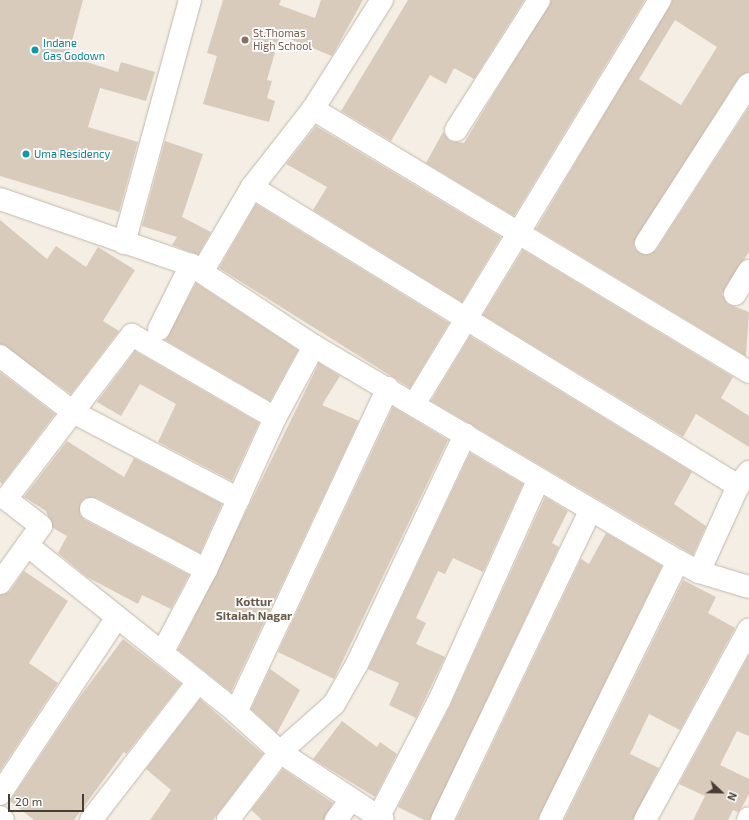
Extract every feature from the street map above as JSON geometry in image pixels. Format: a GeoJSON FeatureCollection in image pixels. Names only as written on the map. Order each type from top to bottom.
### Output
{"type":"FeatureCollection","features":[{"type":"Feature","properties":{"kind":"street"},"geometry":{"type":"LineString","coordinates":[[124,243],[190,0]]}},
{"type":"Feature","properties":{"kind":"street"},"geometry":{"type":"LineString","coordinates":[[159,329],[196,269],[252,187],[313,109],[382,0]]}},
{"type":"Feature","properties":{"kind":"street"},"geometry":{"type":"LineString","coordinates":[[456,130],[539,0]]}},
{"type":"Feature","properties":{"kind":"street"},"geometry":{"type":"LineString","coordinates":[[415,403],[660,0]]}},
{"type":"Feature","properties":{"kind":"street"},"geometry":{"type":"LineString","coordinates":[[646,243],[749,84]]}},
{"type":"Feature","properties":{"kind":"street"},"geometry":{"type":"LineString","coordinates":[[313,109],[749,372]]}},
{"type":"Feature","properties":{"kind":"street"},"geometry":{"type":"LineString","coordinates":[[252,187],[466,320],[744,479],[699,572]]}},
{"type":"Feature","properties":{"kind":"street"},"geometry":{"type":"LineString","coordinates":[[0,199],[196,269],[314,346],[415,403],[590,511],[699,572],[749,587]]}},
{"type":"Feature","properties":{"kind":"street"},"geometry":{"type":"LineString","coordinates":[[734,294],[749,271]]}},
{"type":"Feature","properties":{"kind":"street"},"geometry":{"type":"LineString","coordinates":[[0,583],[41,526],[6,499],[7,479],[74,412],[132,334],[275,418]]}},
{"type":"Feature","properties":{"kind":"street"},"geometry":{"type":"LineString","coordinates":[[162,653],[206,570],[275,418],[314,346]]}},
{"type":"Feature","properties":{"kind":"street"},"geometry":{"type":"LineString","coordinates":[[0,356],[74,412],[239,499]]}},
{"type":"Feature","properties":{"kind":"street"},"geometry":{"type":"LineString","coordinates":[[236,712],[388,388]]}},
{"type":"Feature","properties":{"kind":"street"},"geometry":{"type":"LineString","coordinates":[[228,820],[280,752],[334,704],[353,671],[465,434]]}},
{"type":"Feature","properties":{"kind":"street"},"geometry":{"type":"LineString","coordinates":[[27,545],[236,712],[280,752],[350,801],[380,819],[439,701],[539,479]]}},
{"type":"Feature","properties":{"kind":"street"},"geometry":{"type":"LineString","coordinates":[[91,509],[206,570]]}},
{"type":"Feature","properties":{"kind":"street"},"geometry":{"type":"LineString","coordinates":[[442,820],[590,511]]}},
{"type":"Feature","properties":{"kind":"street"},"geometry":{"type":"LineString","coordinates":[[550,820],[678,561]]}},
{"type":"Feature","properties":{"kind":"street"},"geometry":{"type":"LineString","coordinates":[[721,578],[749,601]]}},
{"type":"Feature","properties":{"kind":"street"},"geometry":{"type":"LineString","coordinates":[[0,794],[117,617]]}},
{"type":"Feature","properties":{"kind":"street"},"geometry":{"type":"LineString","coordinates":[[645,820],[749,629]]}},
{"type":"Feature","properties":{"kind":"street"},"geometry":{"type":"LineString","coordinates":[[91,820],[198,682]]}},
{"type":"Feature","properties":{"kind":"street"},"geometry":{"type":"LineString","coordinates":[[336,820],[350,801]]}},
{"type":"Feature","properties":{"kind":"street"},"geometry":{"type":"LineString","coordinates":[[0,817],[3,820]]}},
{"type":"Feature","properties":{"kind":"building"},"geometry":{"type":"Polygon","coordinates":[[[0,0],[83,0],[68,56],[118,72],[121,62],[155,72],[146,101],[100,88],[88,127],[138,142],[119,212],[0,176],[0,0]]]}},
{"type":"Feature","properties":{"kind":"building"},"geometry":{"type":"Polygon","coordinates":[[[223,0],[281,0],[279,5],[315,18],[321,0],[363,0],[332,56],[280,35],[267,80],[272,81],[267,98],[275,101],[269,122],[203,104],[217,56],[207,53],[223,0]]]}},
{"type":"Feature","properties":{"kind":"building"},"geometry":{"type":"Polygon","coordinates":[[[408,0],[524,0],[474,79],[454,68],[446,84],[430,75],[391,141],[341,111],[408,0]]]}},
{"type":"Feature","properties":{"kind":"building"},"geometry":{"type":"Polygon","coordinates":[[[551,0],[645,0],[514,216],[426,163],[443,132],[450,141],[464,143],[551,0]]]}},
{"type":"Feature","properties":{"kind":"building"},"geometry":{"type":"Polygon","coordinates":[[[672,0],[749,0],[749,72],[739,77],[634,243],[635,249],[645,255],[656,250],[749,107],[749,252],[722,294],[728,304],[749,312],[746,356],[536,229],[672,0]],[[675,20],[639,79],[681,105],[717,47],[675,20]]]}},
{"type":"Feature","properties":{"kind":"building"},"geometry":{"type":"Polygon","coordinates":[[[316,126],[501,237],[462,302],[313,210],[327,187],[286,164],[316,126]]]}},
{"type":"Feature","properties":{"kind":"building"},"geometry":{"type":"Polygon","coordinates":[[[165,141],[203,154],[182,217],[211,232],[198,255],[172,245],[177,237],[142,226],[165,141]]]}},
{"type":"Feature","properties":{"kind":"building"},"geometry":{"type":"Polygon","coordinates":[[[256,204],[449,323],[410,388],[219,268],[256,204]]]}},
{"type":"Feature","properties":{"kind":"building"},"geometry":{"type":"Polygon","coordinates":[[[0,220],[47,259],[56,246],[86,267],[98,247],[135,270],[103,321],[119,331],[71,394],[0,344],[0,220]]]}},
{"type":"Feature","properties":{"kind":"building"},"geometry":{"type":"Polygon","coordinates":[[[523,250],[733,377],[721,398],[749,416],[749,447],[696,414],[683,437],[483,315],[523,250]]]}},
{"type":"Feature","properties":{"kind":"building"},"geometry":{"type":"Polygon","coordinates":[[[196,283],[298,350],[270,401],[165,340],[196,283]]]}},
{"type":"Feature","properties":{"kind":"building"},"geometry":{"type":"Polygon","coordinates":[[[470,336],[692,472],[674,504],[706,526],[693,555],[431,401],[470,336]]]}},
{"type":"Feature","properties":{"kind":"building"},"geometry":{"type":"Polygon","coordinates":[[[135,351],[259,423],[232,481],[158,442],[176,404],[140,384],[121,416],[97,402],[135,351]]]}},
{"type":"Feature","properties":{"kind":"building"},"geometry":{"type":"Polygon","coordinates":[[[319,363],[340,376],[322,405],[359,421],[231,692],[178,650],[319,363]]]}},
{"type":"Feature","properties":{"kind":"building"},"geometry":{"type":"Polygon","coordinates":[[[0,372],[55,414],[2,484],[0,482],[0,372]]]}},
{"type":"Feature","properties":{"kind":"building"},"geometry":{"type":"Polygon","coordinates":[[[393,407],[448,440],[334,679],[278,652],[393,407]]]}},
{"type":"Feature","properties":{"kind":"building"},"geometry":{"type":"Polygon","coordinates":[[[67,441],[124,477],[134,458],[222,504],[200,553],[97,498],[85,498],[80,504],[80,515],[85,520],[189,575],[171,609],[142,595],[138,604],[87,577],[58,553],[67,536],[53,528],[46,511],[24,497],[67,441]]]}},
{"type":"Feature","properties":{"kind":"building"},"geometry":{"type":"Polygon","coordinates":[[[470,453],[523,484],[483,572],[453,558],[445,574],[438,571],[416,618],[426,623],[416,644],[445,657],[416,718],[389,705],[399,683],[368,669],[470,453]]]}},
{"type":"Feature","properties":{"kind":"building"},"geometry":{"type":"Polygon","coordinates":[[[545,497],[568,511],[552,543],[559,547],[430,820],[424,820],[398,807],[450,706],[545,497]]]}},
{"type":"Feature","properties":{"kind":"building"},"geometry":{"type":"Polygon","coordinates":[[[606,533],[662,566],[538,820],[456,820],[581,559],[589,564],[606,533]]]}},
{"type":"Feature","properties":{"kind":"building"},"geometry":{"type":"Polygon","coordinates":[[[24,571],[68,601],[29,663],[58,683],[0,771],[0,595],[10,591],[24,571]]]}},
{"type":"Feature","properties":{"kind":"building"},"geometry":{"type":"Polygon","coordinates":[[[683,580],[716,597],[708,613],[735,628],[680,730],[649,714],[630,754],[659,768],[633,820],[564,820],[683,580]]]}},
{"type":"Feature","properties":{"kind":"building"},"geometry":{"type":"Polygon","coordinates":[[[123,639],[181,684],[126,754],[124,752],[74,820],[34,820],[10,801],[79,698],[123,639]]]}},
{"type":"Feature","properties":{"kind":"building"},"geometry":{"type":"Polygon","coordinates":[[[749,655],[749,736],[737,731],[720,765],[749,779],[749,794],[738,812],[733,810],[728,820],[693,820],[705,796],[679,784],[749,655]]]}},
{"type":"Feature","properties":{"kind":"building"},"geometry":{"type":"Polygon","coordinates":[[[270,669],[300,690],[277,733],[251,709],[270,669]]]}},
{"type":"Feature","properties":{"kind":"building"},"geometry":{"type":"Polygon","coordinates":[[[200,699],[263,754],[213,820],[150,820],[171,790],[146,769],[200,699]]]}},
{"type":"Feature","properties":{"kind":"building"},"geometry":{"type":"Polygon","coordinates":[[[342,721],[377,747],[380,742],[397,754],[375,797],[313,759],[342,721]]]}},
{"type":"Feature","properties":{"kind":"building"},"geometry":{"type":"Polygon","coordinates":[[[283,769],[333,803],[324,820],[262,820],[251,810],[283,769]]]}},
{"type":"Feature","properties":{"kind":"place","name":"St.Thomas High School"},"geometry":{"type":"Point","coordinates":[245,40]}},
{"type":"Feature","properties":{"kind":"place","name":"Indane Gas Godown"},"geometry":{"type":"Point","coordinates":[35,50]}},
{"type":"Feature","properties":{"kind":"place","name":"Uma Residency"},"geometry":{"type":"Point","coordinates":[26,154]}},
{"type":"Feature","properties":{"kind":"district","name":"Kottur Sitaiah Nagar"},"geometry":{"type":"Point","coordinates":[254,609]}}]}
